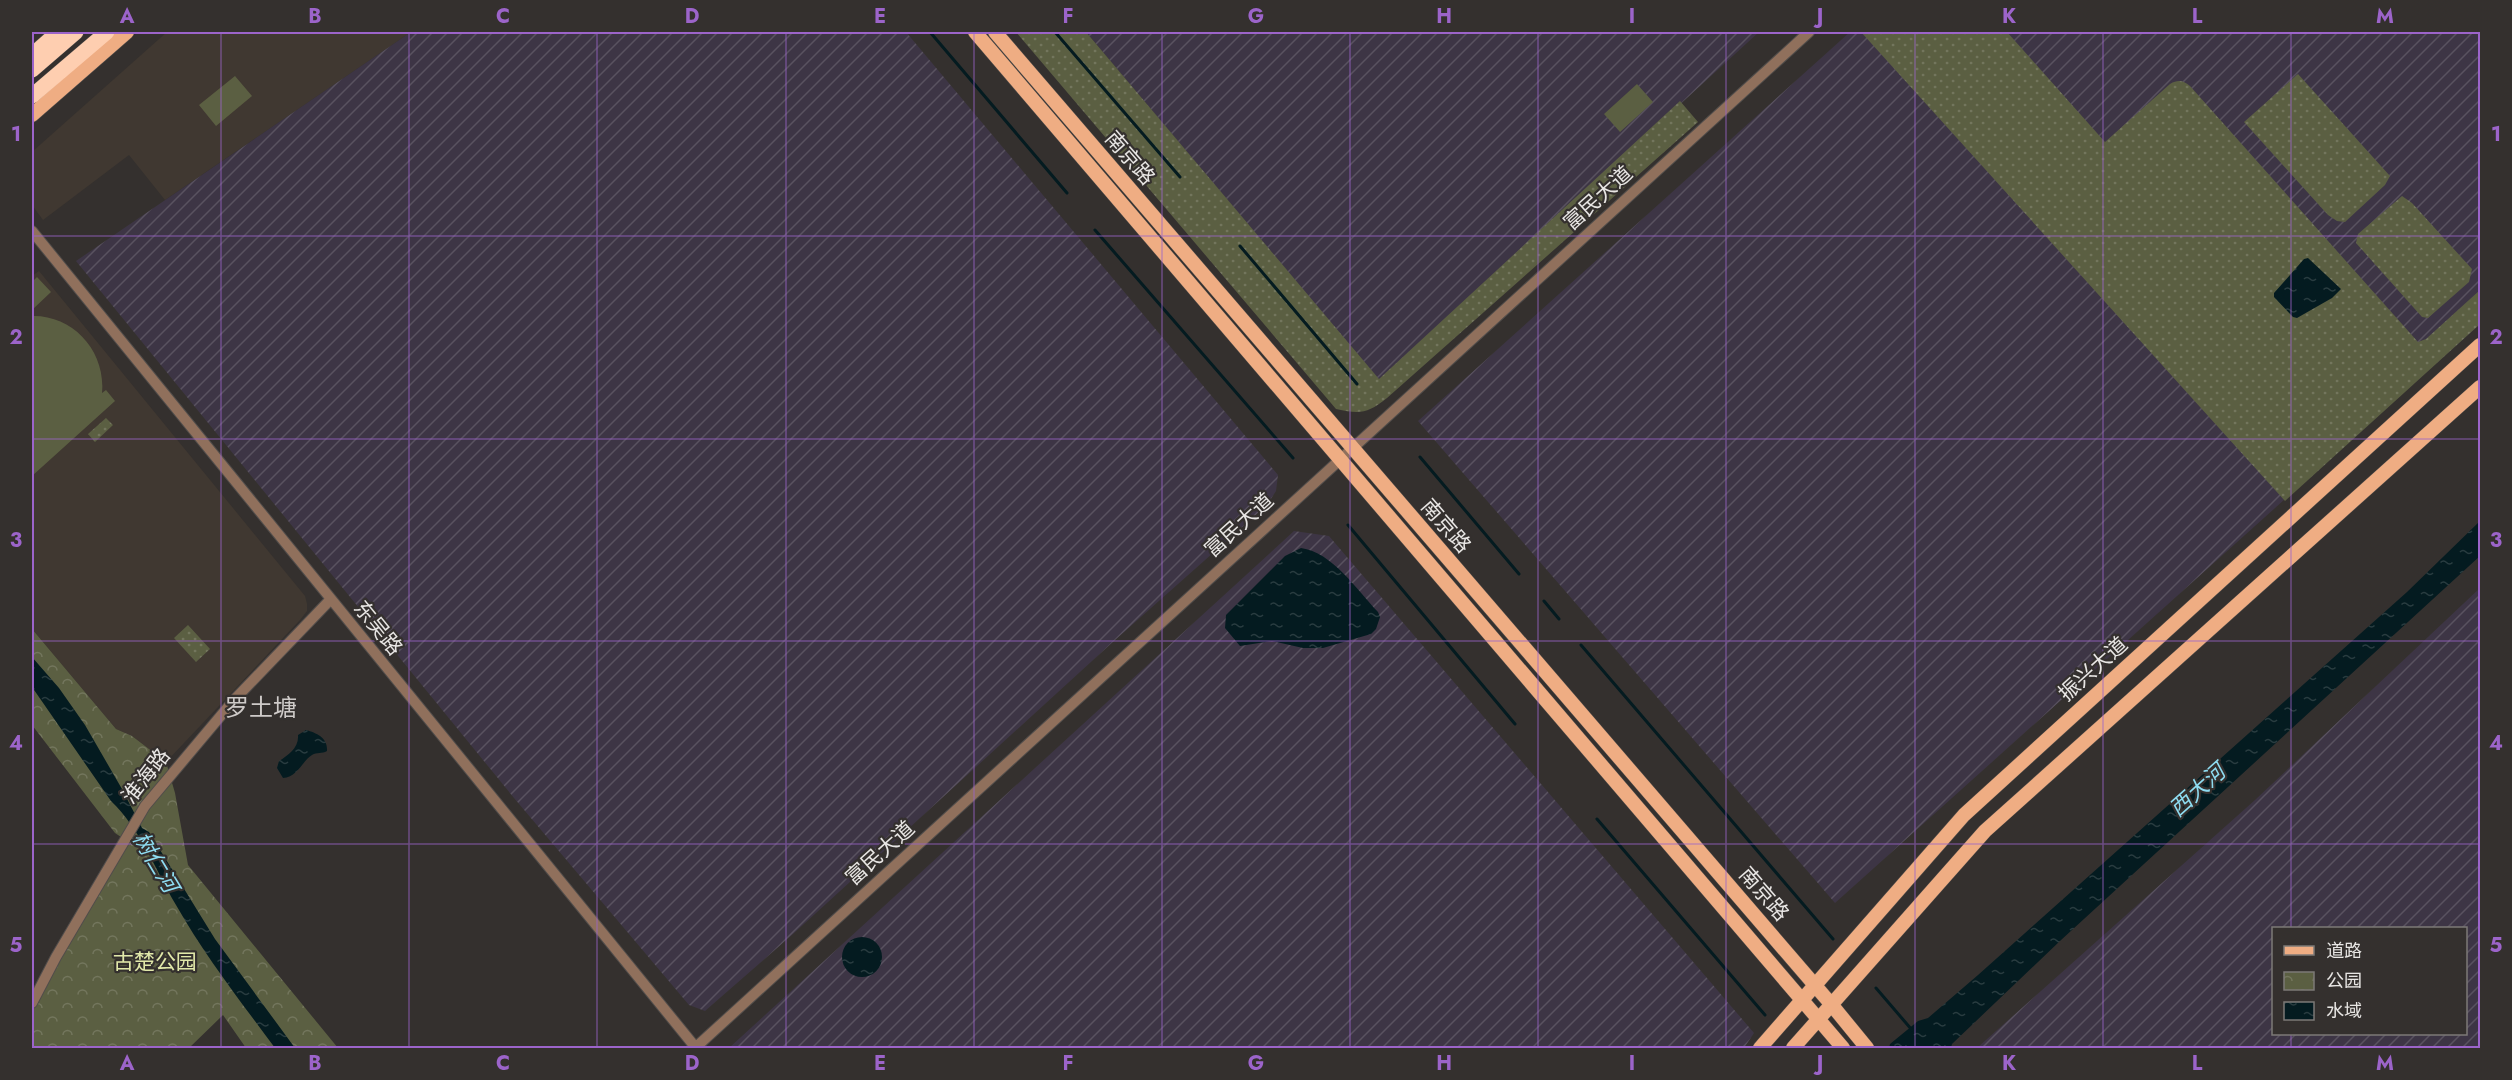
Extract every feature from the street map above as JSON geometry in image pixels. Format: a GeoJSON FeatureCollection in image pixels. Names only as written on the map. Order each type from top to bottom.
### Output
{"type":"FeatureCollection","features":[{"type":"Feature","properties":{"kind":"highway"},"geometry":{"type":"LineString","coordinates":[[32,55],[57,32]]}},
{"type":"Feature","properties":{"kind":"highway"},"geometry":{"type":"LineString","coordinates":[[32,70],[76,32]]}},
{"type":"Feature","properties":{"kind":"highway"},"geometry":{"type":"LineString","coordinates":[[32,96],[107,32]]}},
{"type":"Feature","properties":{"kind":"main road"},"geometry":{"type":"LineString","coordinates":[[32,115],[127,32]]}},
{"type":"Feature","properties":{"kind":"main road","name":"南京路"},"geometry":{"type":"LineString","coordinates":[[975,32],[1843,1048]]}},
{"type":"Feature","properties":{"kind":"main road","name":"南京路"},"geometry":{"type":"LineString","coordinates":[[994,32],[1867,1048]]}},
{"type":"Feature","properties":{"kind":"main road","name":"振兴大道"},"geometry":{"type":"LineString","coordinates":[[1760,1048],[1964,815],[2481,345]]}},
{"type":"Feature","properties":{"kind":"main road"},"geometry":{"type":"LineString","coordinates":[[1793,1048],[1985,831],[2481,387]]}},
{"type":"Feature","properties":{"kind":"street","name":"富民大道"},"geometry":{"type":"LineString","coordinates":[[695,1048],[1809,32]]}},
{"type":"Feature","properties":{"kind":"street","name":"东吴路"},"geometry":{"type":"LineString","coordinates":[[32,231],[695,1048]]}},
{"type":"Feature","properties":{"kind":"street","name":"淮海路"},"geometry":{"type":"LineString","coordinates":[[32,1003],[125,837],[145,806],[225,711],[330,600]]}},
{"type":"Feature","properties":{"kind":"shaded area"},"geometry":{"type":"Polygon","coordinates":[[[167,32],[411,32],[165,200],[129,155],[43,220],[32,205],[32,152],[167,32]]]}},
{"type":"Feature","properties":{"kind":"shaded area"},"geometry":{"type":"Polygon","coordinates":[[[411,32],[906,32],[1278,475],[1276,491],[1267,505],[705,1011],[689,1005],[514,798],[76,261],[411,32]]]}},
{"type":"Feature","properties":{"kind":"shaded area"},"geometry":{"type":"Polygon","coordinates":[[[1086,32],[1759,32],[1379,380],[1086,32]]]}},
{"type":"Feature","properties":{"kind":"shaded area"},"geometry":{"type":"Polygon","coordinates":[[[1850,32],[2480,32],[2480,324],[1835,903],[1418,421],[1850,32]]]}},
{"type":"Feature","properties":{"kind":"shaded area"},"geometry":{"type":"Polygon","coordinates":[[[39,271],[305,596],[307,611],[300,620],[166,762],[132,736],[116,729],[32,629],[32,276],[39,271]]]}},
{"type":"Feature","properties":{"kind":"shaded area"},"geometry":{"type":"Polygon","coordinates":[[[1294,531],[1329,536],[1754,1033],[1744,1048],[729,1048],[1294,531]]]}},
{"type":"Feature","properties":{"kind":"shaded area"},"geometry":{"type":"Polygon","coordinates":[[[2480,588],[2480,1048],[1977,1048],[2255,800],[2480,588]]]}},
{"type":"Feature","properties":{"kind":"green space"},"geometry":{"type":"Polygon","coordinates":[[[1016,32],[1086,32],[1379,379],[1680,101],[1698,122],[1387,398],[1368,410],[1351,412],[1336,409],[1016,32]]]}},
{"type":"Feature","properties":{"kind":"green space"},"geometry":{"type":"Polygon","coordinates":[[[1861,32],[2007,32],[2105,142],[2170,84],[2181,81],[2190,86],[2418,342],[2426,339],[2480,290],[2480,324],[2285,501],[1861,32]]]}},
{"type":"Feature","properties":{"kind":"green space"},"geometry":{"type":"Polygon","coordinates":[[[2298,74],[2390,176],[2385,185],[2345,222],[2337,221],[2328,215],[2244,122],[2298,74]]]}},
{"type":"Feature","properties":{"kind":"green space"},"geometry":{"type":"Polygon","coordinates":[[[235,76],[252,96],[216,126],[199,105],[235,76]]]}},
{"type":"Feature","properties":{"kind":"green space"},"geometry":{"type":"Polygon","coordinates":[[[1637,84],[1653,102],[1620,132],[1604,114],[1637,84]]]}},
{"type":"Feature","properties":{"kind":"green space"},"geometry":{"type":"Polygon","coordinates":[[[2402,196],[2412,203],[2472,269],[2469,282],[2428,318],[2422,317],[2356,243],[2358,234],[2402,196]]]}},
{"type":"Feature","properties":{"kind":"green space"},"geometry":{"type":"Polygon","coordinates":[[[37,277],[51,292],[32,310],[32,282],[37,277]]]}},
{"type":"Feature","properties":{"kind":"green space"},"geometry":{"type":"Polygon","coordinates":[[[32,316],[47,317],[61,322],[84,338],[99,363],[102,393],[106,390],[115,401],[32,476],[32,316]]]}},
{"type":"Feature","properties":{"kind":"green space"},"geometry":{"type":"Polygon","coordinates":[[[106,418],[113,425],[95,442],[88,434],[106,418]]]}},
{"type":"Feature","properties":{"kind":"green space"},"geometry":{"type":"Polygon","coordinates":[[[188,625],[210,649],[196,662],[174,638],[188,625]]]}},
{"type":"Feature","properties":{"kind":"green space","name":"古楚公园"},"geometry":{"type":"Polygon","coordinates":[[[32,629],[116,729],[132,736],[166,762],[175,793],[188,865],[338,1048],[246,1048],[223,1015],[189,1048],[32,1048],[32,1012],[64,947],[127,841],[115,833],[32,725],[32,629]]]}},
{"type":"Feature","properties":{"kind":"water"},"geometry":{"type":"Polygon","coordinates":[[[2308,258],[2341,289],[2332,298],[2297,318],[2293,317],[2274,297],[2274,293],[2304,259],[2308,258]]]}},
{"type":"Feature","properties":{"kind":"water","name":"西大河"},"geometry":{"type":"Polygon","coordinates":[[[2480,521],[2480,556],[2060,941],[1952,1044],[1951,1048],[1889,1048],[1890,1044],[1918,1021],[1928,1018],[1978,975],[2407,592],[2480,521]]]}},
{"type":"Feature","properties":{"kind":"water"},"geometry":{"type":"Polygon","coordinates":[[[1301,548],[1323,557],[1353,583],[1378,612],[1380,617],[1376,629],[1371,634],[1323,648],[1303,648],[1272,641],[1240,646],[1225,628],[1226,615],[1285,556],[1301,548]]]}},
{"type":"Feature","properties":{"kind":"water","name":"树仁河"},"geometry":{"type":"Polygon","coordinates":[[[32,657],[59,688],[85,725],[142,828],[149,832],[215,939],[295,1048],[275,1048],[211,961],[187,924],[131,824],[111,801],[32,687],[32,657]]]}},
{"type":"Feature","properties":{"kind":"water"},"geometry":{"type":"Polygon","coordinates":[[[306,730],[324,739],[327,751],[312,755],[293,775],[283,778],[277,768],[279,761],[292,751],[297,744],[298,735],[306,730]]]}},
{"type":"Feature","properties":{"kind":"water"},"geometry":{"type":"Polygon","coordinates":[[[862,937],[876,943],[882,957],[876,971],[862,977],[848,971],[842,957],[848,943],[862,937]]]}},
{"type":"Feature","properties":{"kind":"waterway"},"geometry":{"type":"LineString","coordinates":[[930,32],[1067,193]]}},
{"type":"Feature","properties":{"kind":"waterway"},"geometry":{"type":"LineString","coordinates":[[1055,32],[1180,177]]}},
{"type":"Feature","properties":{"kind":"waterway"},"geometry":{"type":"LineString","coordinates":[[1095,230],[1293,458]]}},
{"type":"Feature","properties":{"kind":"waterway"},"geometry":{"type":"LineString","coordinates":[[1240,246],[1357,384]]}},
{"type":"Feature","properties":{"kind":"waterway"},"geometry":{"type":"LineString","coordinates":[[1420,457],[1519,574]]}},
{"type":"Feature","properties":{"kind":"waterway"},"geometry":{"type":"LineString","coordinates":[[1348,525],[1515,724]]}},
{"type":"Feature","properties":{"kind":"waterway"},"geometry":{"type":"LineString","coordinates":[[1544,601],[1559,619]]}},
{"type":"Feature","properties":{"kind":"waterway"},"geometry":{"type":"LineString","coordinates":[[1581,645],[1833,939]]}},
{"type":"Feature","properties":{"kind":"waterway"},"geometry":{"type":"LineString","coordinates":[[1597,819],[1765,1015]]}},
{"type":"Feature","properties":{"kind":"waterway"},"geometry":{"type":"LineString","coordinates":[[1876,988],[1912,1030]]}},
{"type":"Feature","properties":{"kind":"district","name":"罗土塘"},"geometry":{"type":"Point","coordinates":[261,707]}}]}
